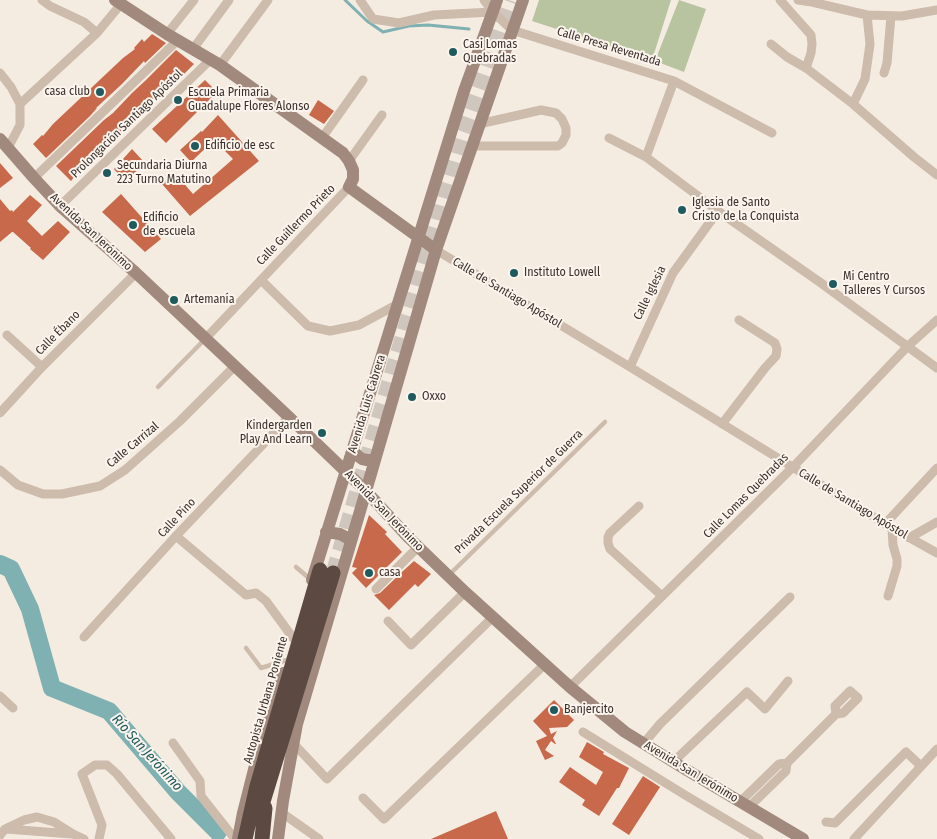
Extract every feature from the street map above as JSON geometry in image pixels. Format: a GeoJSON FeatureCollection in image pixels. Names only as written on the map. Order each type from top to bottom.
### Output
{"type":"FeatureCollection","features":[{"type":"Feature","properties":{"kind":"highway"},"geometry":{"type":"LineString","coordinates":[[254,839],[321,575]]}},
{"type":"Feature","properties":{"kind":"highway","name":"Autopista Urbana Poniente"},"geometry":{"type":"LineString","coordinates":[[245,839],[257,786],[321,575]]}},
{"type":"Feature","properties":{"kind":"highway"},"geometry":{"type":"LineString","coordinates":[[264,839],[264,818],[268,786]]}},
{"type":"Feature","properties":{"kind":"main road","name":"Avenida Luis Cabrera"},"geometry":{"type":"LineString","coordinates":[[278,839],[296,724],[436,250],[522,0]]}},
{"type":"Feature","properties":{"kind":"main road"},"geometry":{"type":"LineString","coordinates":[[118,2],[215,62],[343,154],[353,170],[353,179],[349,187]]}},
{"type":"Feature","properties":{"kind":"main road","name":"Avenida Luis Cabrera"},"geometry":{"type":"LineString","coordinates":[[236,839],[262,738],[293,638],[321,575],[326,532],[345,470],[464,91],[495,6]]}},
{"type":"Feature","properties":{"kind":"main road","name":"Avenida San Jerónimo"},"geometry":{"type":"LineString","coordinates":[[4,143],[60,206],[290,417],[366,491],[407,536],[448,576],[570,687],[625,732],[803,839]]}},
{"type":"Feature","properties":{"kind":"main road","name":"Calle de Santiago Apóstol"},"geometry":{"type":"LineString","coordinates":[[349,187],[436,250]]}},
{"type":"Feature","properties":{"kind":"main road"},"geometry":{"type":"LineString","coordinates":[[352,450],[362,459],[375,460]]}},
{"type":"Feature","properties":{"kind":"main road"},"geometry":{"type":"LineString","coordinates":[[326,532],[340,534],[351,540]]}},
{"type":"Feature","properties":{"kind":"street"},"geometry":{"type":"LineString","coordinates":[[42,0],[50,6],[84,22],[97,33]]}},
{"type":"Feature","properties":{"kind":"street"},"geometry":{"type":"LineString","coordinates":[[34,178],[172,37],[194,0]]}},
{"type":"Feature","properties":{"kind":"street"},"geometry":{"type":"LineString","coordinates":[[193,49],[229,0]]}},
{"type":"Feature","properties":{"kind":"street","name":"Prolongación Santiago Apóstol"},"geometry":{"type":"LineString","coordinates":[[60,206],[215,62],[268,0]]}},
{"type":"Feature","properties":{"kind":"street"},"geometry":{"type":"LineString","coordinates":[[360,0],[373,19],[399,23],[434,15],[495,6]]}},
{"type":"Feature","properties":{"kind":"street","name":"Calle Presa Reventada"},"geometry":{"type":"LineString","coordinates":[[484,0],[495,6],[512,30],[674,81],[772,133]]}},
{"type":"Feature","properties":{"kind":"street"},"geometry":{"type":"LineString","coordinates":[[780,0],[811,36],[811,53],[806,68]]}},
{"type":"Feature","properties":{"kind":"street"},"geometry":{"type":"LineString","coordinates":[[798,0],[867,15],[902,16],[937,10]]}},
{"type":"Feature","properties":{"kind":"street"},"geometry":{"type":"LineString","coordinates":[[20,104],[97,33],[118,2]]}},
{"type":"Feature","properties":{"kind":"street"},"geometry":{"type":"LineString","coordinates":[[853,104],[865,79],[870,44],[867,15]]}},
{"type":"Feature","properties":{"kind":"street"},"geometry":{"type":"LineString","coordinates":[[884,73],[887,64],[891,16]]}},
{"type":"Feature","properties":{"kind":"street"},"geometry":{"type":"LineString","coordinates":[[771,44],[853,104],[937,175]]}},
{"type":"Feature","properties":{"kind":"street"},"geometry":{"type":"LineString","coordinates":[[0,73],[11,87],[20,104],[20,125],[4,143]]}},
{"type":"Feature","properties":{"kind":"street"},"geometry":{"type":"LineString","coordinates":[[322,138],[363,80]]}},
{"type":"Feature","properties":{"kind":"street"},"geometry":{"type":"LineString","coordinates":[[646,157],[674,81]]}},
{"type":"Feature","properties":{"kind":"street"},"geometry":{"type":"LineString","coordinates":[[472,146],[558,146],[566,135],[566,128],[562,119],[556,113],[541,110],[479,124]]}},
{"type":"Feature","properties":{"kind":"street"},"geometry":{"type":"LineString","coordinates":[[349,161],[382,115]]}},
{"type":"Feature","properties":{"kind":"street"},"geometry":{"type":"LineString","coordinates":[[609,138],[646,157],[937,368]]}},
{"type":"Feature","properties":{"kind":"street","name":"Calle Guillermo Prieto"},"geometry":{"type":"LineString","coordinates":[[206,338],[349,187]]}},
{"type":"Feature","properties":{"kind":"street","name":"Calle Iglesia"},"geometry":{"type":"LineString","coordinates":[[630,367],[673,273],[718,211]]}},
{"type":"Feature","properties":{"kind":"street","name":"Calle de Santiago Apóstol"},"geometry":{"type":"LineString","coordinates":[[436,250],[889,526],[937,553]]}},
{"type":"Feature","properties":{"kind":"street","name":"Calle Ébano"},"geometry":{"type":"LineString","coordinates":[[0,413],[42,367],[136,274]]}},
{"type":"Feature","properties":{"kind":"street","name":"Calle Guillermo Prieto"},"geometry":{"type":"LineString","coordinates":[[261,280],[308,326],[330,332],[359,325],[398,304]]}},
{"type":"Feature","properties":{"kind":"street"},"geometry":{"type":"LineString","coordinates":[[722,424],[764,368],[776,356],[777,349],[775,343],[739,320]]}},
{"type":"Feature","properties":{"kind":"street","name":"Calle Lomas Quebradas"},"geometry":{"type":"LineString","coordinates":[[570,687],[793,467],[908,346],[937,320]]}},
{"type":"Feature","properties":{"kind":"street"},"geometry":{"type":"LineString","coordinates":[[7,334],[42,367]]}},
{"type":"Feature","properties":{"kind":"street","name":"Calle Carrizal"},"geometry":{"type":"LineString","coordinates":[[0,470],[18,485],[43,494],[62,494],[100,486],[125,470],[180,421],[235,366]]}},
{"type":"Feature","properties":{"kind":"street","name":"Calle Pino"},"geometry":{"type":"LineString","coordinates":[[84,637],[176,536],[290,417]]}},
{"type":"Feature","properties":{"kind":"street"},"geometry":{"type":"LineString","coordinates":[[888,596],[897,566],[897,558],[889,526],[937,468]]}},
{"type":"Feature","properties":{"kind":"street"},"geometry":{"type":"LineString","coordinates":[[639,506],[610,533],[608,543],[610,549],[662,596]]}},
{"type":"Feature","properties":{"kind":"street"},"geometry":{"type":"LineString","coordinates":[[910,538],[937,522]]}},
{"type":"Feature","properties":{"kind":"street"},"geometry":{"type":"LineString","coordinates":[[176,536],[246,595],[256,592],[266,601],[293,638]]}},
{"type":"Feature","properties":{"kind":"street"},"geometry":{"type":"LineString","coordinates":[[376,589],[418,547]]}},
{"type":"Feature","properties":{"kind":"street"},"geometry":{"type":"LineString","coordinates":[[388,621],[411,645],[466,592]]}},
{"type":"Feature","properties":{"kind":"street"},"geometry":{"type":"LineString","coordinates":[[644,743],[660,724],[790,597]]}},
{"type":"Feature","properties":{"kind":"street"},"geometry":{"type":"LineString","coordinates":[[293,743],[327,779],[493,616]]}},
{"type":"Feature","properties":{"kind":"street"},"geometry":{"type":"LineString","coordinates":[[363,798],[384,819],[544,664]]}},
{"type":"Feature","properties":{"kind":"street"},"geometry":{"type":"LineString","coordinates":[[673,762],[748,692],[765,709],[788,682]]}},
{"type":"Feature","properties":{"kind":"street"},"geometry":{"type":"LineString","coordinates":[[0,696],[13,708]]}},
{"type":"Feature","properties":{"kind":"street"},"geometry":{"type":"LineString","coordinates":[[745,804],[786,771],[787,763],[836,714]]}},
{"type":"Feature","properties":{"kind":"street"},"geometry":{"type":"LineString","coordinates":[[583,732],[759,839]]}},
{"type":"Feature","properties":{"kind":"street"},"geometry":{"type":"LineString","coordinates":[[172,743],[200,780],[201,796],[236,839]]}},
{"type":"Feature","properties":{"kind":"street"},"geometry":{"type":"LineString","coordinates":[[854,839],[937,749]]}},
{"type":"Feature","properties":{"kind":"street"},"geometry":{"type":"LineString","coordinates":[[826,822],[835,823],[906,752],[921,766]]}},
{"type":"Feature","properties":{"kind":"street"},"geometry":{"type":"LineString","coordinates":[[100,839],[102,825],[82,774],[95,764],[107,765],[117,774],[171,839]]}},
{"type":"Feature","properties":{"kind":"street"},"geometry":{"type":"LineString","coordinates":[[282,813],[319,839]]}},
{"type":"Feature","properties":{"kind":"street"},"geometry":{"type":"LineString","coordinates":[[3,832],[24,820],[37,817],[54,822],[84,839]]}},
{"type":"Feature","properties":{"kind":"street"},"geometry":{"type":"LineString","coordinates":[[3,832],[40,835],[73,834]]}},
{"type":"Feature","properties":{"kind":"lane"},"geometry":{"type":"LineString","coordinates":[[158,387],[206,338]]}},
{"type":"Feature","properties":{"kind":"lane","name":"Privada Escuela Superior de Guerra"},"geometry":{"type":"LineString","coordinates":[[448,576],[605,422]]}},
{"type":"Feature","properties":{"kind":"lane"},"geometry":{"type":"LineString","coordinates":[[296,567],[321,575]]}},
{"type":"Feature","properties":{"kind":"lane"},"geometry":{"type":"LineString","coordinates":[[246,648],[261,668],[287,660]]}},
{"type":"Feature","properties":{"kind":"green space"},"geometry":{"type":"Polygon","coordinates":[[[539,0],[671,0],[652,60],[532,21],[539,0]]]}},
{"type":"Feature","properties":{"kind":"green space"},"geometry":{"type":"Polygon","coordinates":[[[679,0],[706,9],[684,72],[655,61],[679,0]]]}},
{"type":"Feature","properties":{"kind":"building"},"geometry":{"type":"Polygon","coordinates":[[[152,34],[166,43],[145,63],[144,61],[46,158],[33,144],[123,58],[135,49],[142,39],[144,42],[152,34]]]}},
{"type":"Feature","properties":{"kind":"building"},"geometry":{"type":"Polygon","coordinates":[[[176,50],[194,64],[148,104],[112,142],[85,163],[71,181],[56,166],[113,113],[176,50]]]}},
{"type":"Feature","properties":{"kind":"building"},"geometry":{"type":"Polygon","coordinates":[[[205,80],[217,92],[166,143],[152,129],[205,80]]]}},
{"type":"Feature","properties":{"kind":"building"},"geometry":{"type":"Polygon","coordinates":[[[318,100],[334,111],[324,124],[309,115],[318,100]]]}},
{"type":"Feature","properties":{"kind":"building"},"geometry":{"type":"Polygon","coordinates":[[[218,115],[259,161],[190,216],[162,184],[174,172],[193,194],[233,159],[214,140],[191,162],[180,150],[202,132],[218,115]]]}},
{"type":"Feature","properties":{"kind":"building","name":"Edificio de escuela"},"geometry":{"type":"Polygon","coordinates":[[[132,149],[145,163],[125,182],[114,169],[132,149]]]}},
{"type":"Feature","properties":{"kind":"building"},"geometry":{"type":"Polygon","coordinates":[[[0,163],[13,178],[0,188],[0,163]]]}},
{"type":"Feature","properties":{"kind":"building","name":"Edificio de escuela"},"geometry":{"type":"Polygon","coordinates":[[[121,194],[161,239],[145,252],[102,212],[121,194]]]}},
{"type":"Feature","properties":{"kind":"building"},"geometry":{"type":"Polygon","coordinates":[[[30,195],[42,205],[27,221],[42,236],[58,221],[70,232],[43,260],[13,232],[0,242],[0,199],[13,212],[30,195]]]}},
{"type":"Feature","properties":{"kind":"building"},"geometry":{"type":"Polygon","coordinates":[[[369,515],[387,532],[385,534],[402,552],[366,588],[352,573],[357,568],[352,567],[369,515]]]}},
{"type":"Feature","properties":{"kind":"building"},"geometry":{"type":"Polygon","coordinates":[[[414,561],[431,574],[418,587],[415,584],[389,610],[374,595],[380,593],[414,561]]]}},
{"type":"Feature","properties":{"kind":"building","name":"Banjercito"},"geometry":{"type":"Polygon","coordinates":[[[554,700],[574,720],[567,727],[549,728],[551,734],[557,731],[553,738],[556,744],[551,741],[545,750],[554,756],[545,760],[536,741],[547,736],[533,721],[554,700]]]}},
{"type":"Feature","properties":{"kind":"building"},"geometry":{"type":"Polygon","coordinates":[[[587,742],[604,752],[603,754],[629,768],[619,788],[617,788],[599,816],[582,805],[585,800],[559,782],[570,767],[596,785],[603,772],[579,757],[587,742]]]}},
{"type":"Feature","properties":{"kind":"building"},"geometry":{"type":"Polygon","coordinates":[[[643,776],[660,787],[629,835],[612,824],[643,776]]]}},
{"type":"Feature","properties":{"kind":"building"},"geometry":{"type":"Polygon","coordinates":[[[496,811],[508,839],[431,839],[496,811]]]}},
{"type":"Feature","properties":{"kind":"waterway"},"geometry":{"type":"LineString","coordinates":[[345,0],[367,21],[383,32],[409,26],[428,25],[469,29]]}},
{"type":"Feature","properties":{"kind":"waterway","name":"Río San Jerónimo"},"geometry":{"type":"LineString","coordinates":[[0,564],[11,569],[30,609],[52,688],[109,711],[178,792],[218,832]]}},
{"type":"Feature","properties":{"kind":"tunnel"},"geometry":{"type":"LineString","coordinates":[[333,573],[461,137],[509,0]]}},
{"type":"Feature","properties":{"kind":"place","name":"Casi Lomas Quebradas"},"geometry":{"type":"Point","coordinates":[453,52]}},
{"type":"Feature","properties":{"kind":"place","name":"casa club"},"geometry":{"type":"Point","coordinates":[100,92]}},
{"type":"Feature","properties":{"kind":"place","name":"Escuela Primaria Guadalupe Flores Alonso"},"geometry":{"type":"Point","coordinates":[178,100]}},
{"type":"Feature","properties":{"kind":"place","name":"Edificio de esc"},"geometry":{"type":"Point","coordinates":[195,146]}},
{"type":"Feature","properties":{"kind":"place","name":"Secundaria Diurna 223 Turno Matutino"},"geometry":{"type":"Point","coordinates":[107,173]}},
{"type":"Feature","properties":{"kind":"place","name":"Iglesia de Santo Cristo de la Conquista"},"geometry":{"type":"Point","coordinates":[682,210]}},
{"type":"Feature","properties":{"kind":"place","name":"Edificio de escuela"},"geometry":{"type":"Point","coordinates":[133,225]}},
{"type":"Feature","properties":{"kind":"place","name":"Instituto Lowell"},"geometry":{"type":"Point","coordinates":[514,273]}},
{"type":"Feature","properties":{"kind":"place","name":"Mi Centro Talleres Y Cursos"},"geometry":{"type":"Point","coordinates":[833,284]}},
{"type":"Feature","properties":{"kind":"place","name":"Artemanía"},"geometry":{"type":"Point","coordinates":[174,300]}},
{"type":"Feature","properties":{"kind":"place","name":"Oxxo"},"geometry":{"type":"Point","coordinates":[412,397]}},
{"type":"Feature","properties":{"kind":"place","name":"Kindergarden Play And Learn"},"geometry":{"type":"Point","coordinates":[322,433]}},
{"type":"Feature","properties":{"kind":"place","name":"casa"},"geometry":{"type":"Point","coordinates":[369,573]}},
{"type":"Feature","properties":{"kind":"place","name":"Banjercito"},"geometry":{"type":"Point","coordinates":[554,710]}}]}
